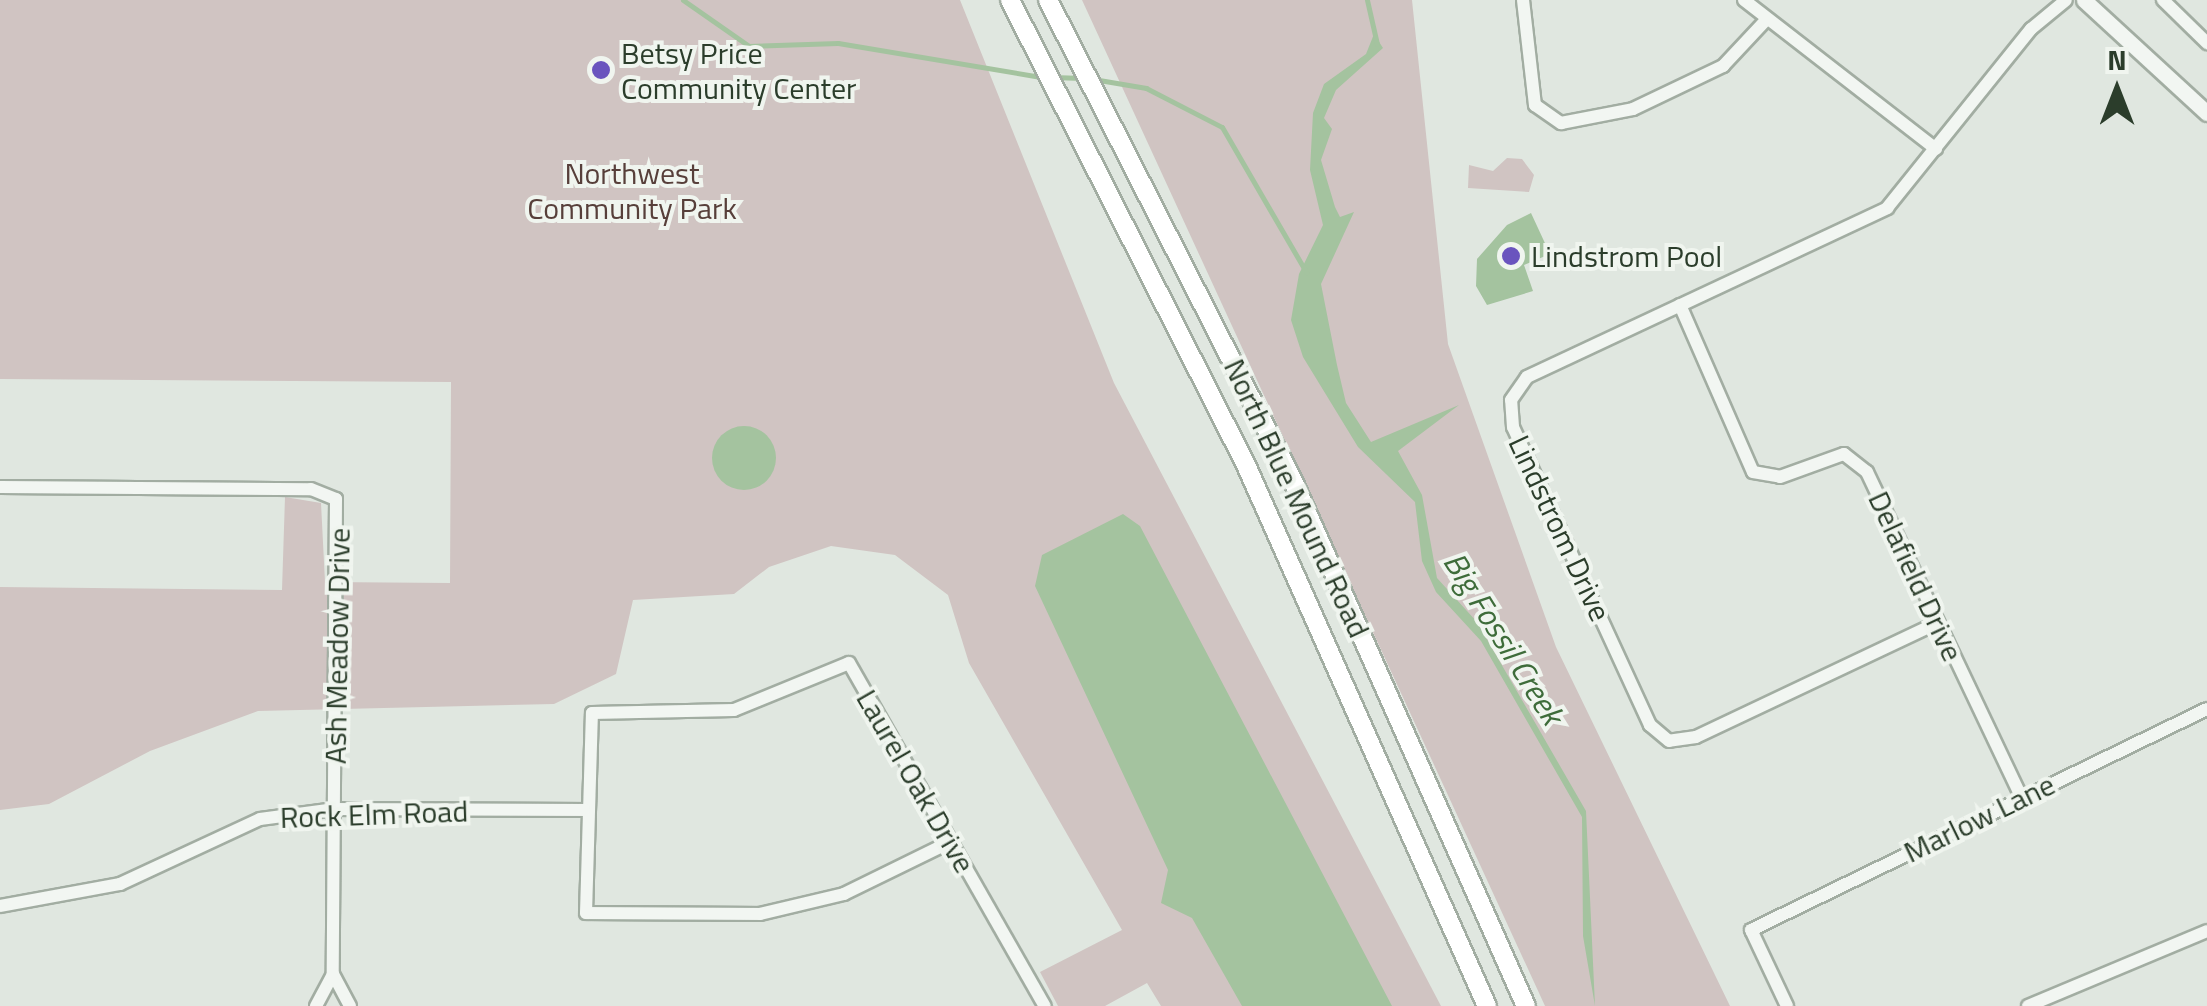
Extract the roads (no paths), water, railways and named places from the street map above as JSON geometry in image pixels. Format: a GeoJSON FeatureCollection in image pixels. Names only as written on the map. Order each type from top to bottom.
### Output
{"type":"FeatureCollection","features":[{"type":"Feature","properties":{"kind":"main road","name":"North Blue Mound Road"},"geometry":{"type":"LineString","coordinates":[[1010,0],[1086,142],[1246,465],[1487,1006]]}},
{"type":"Feature","properties":{"kind":"main road","name":"North Blue Mound Road"},"geometry":{"type":"LineString","coordinates":[[1048,0],[1292,481],[1526,1006]]}},
{"type":"Feature","properties":{"kind":"street"},"geometry":{"type":"LineString","coordinates":[[1524,0],[1535,105],[1561,123],[1633,110],[1723,66],[1767,19]]}},
{"type":"Feature","properties":{"kind":"street"},"geometry":{"type":"LineString","coordinates":[[1744,0],[1936,148]]}},
{"type":"Feature","properties":{"kind":"street","name":"Lindstrom Drive"},"geometry":{"type":"LineString","coordinates":[[1937,623],[1696,738],[1669,741],[1650,725],[1510,412],[1527,377],[1887,208],[2066,0]]}},
{"type":"Feature","properties":{"kind":"street"},"geometry":{"type":"LineString","coordinates":[[2084,0],[2207,113]]}},
{"type":"Feature","properties":{"kind":"street"},"geometry":{"type":"LineString","coordinates":[[2162,0],[2207,43]]}},
{"type":"Feature","properties":{"kind":"street","name":"Delafield Drive"},"geometry":{"type":"LineString","coordinates":[[1680,305],[1753,472],[1780,477],[1829,455],[1857,459],[2020,796]]}},
{"type":"Feature","properties":{"kind":"street","name":"Ash Meadow Drive"},"geometry":{"type":"LineString","coordinates":[[0,487],[311,489],[336,499],[334,974],[350,1006]]}},
{"type":"Feature","properties":{"kind":"street","name":"Laurel Oak Drive"},"geometry":{"type":"LineString","coordinates":[[584,810],[592,713],[734,710],[850,663],[1045,1006]]}},
{"type":"Feature","properties":{"kind":"street","name":"Marlow Lane"},"geometry":{"type":"LineString","coordinates":[[1787,1006],[1752,930],[2020,796],[2207,709]]}},
{"type":"Feature","properties":{"kind":"street","name":"Rock Elm Road"},"geometry":{"type":"LineString","coordinates":[[0,906],[120,884],[260,819],[334,809],[584,810]]}},
{"type":"Feature","properties":{"kind":"street"},"geometry":{"type":"LineString","coordinates":[[584,810],[586,913],[598,915],[760,914],[844,894],[950,842]]}},
{"type":"Feature","properties":{"kind":"street"},"geometry":{"type":"LineString","coordinates":[[2028,1006],[2207,931]]}},
{"type":"Feature","properties":{"kind":"street","name":"Ash Meadow Drive"},"geometry":{"type":"LineString","coordinates":[[316,1006],[334,974]]}},
{"type":"Feature","properties":{"kind":"waterway","name":"Big Fossil Creek"},"geometry":{"type":"LineString","coordinates":[[683,0],[749,46],[838,43],[1042,77]]}},
{"type":"Feature","properties":{"kind":"waterway"},"geometry":{"type":"LineString","coordinates":[[1367,0],[1377,44]]}},
{"type":"Feature","properties":{"kind":"waterway","name":"Big Fossil Creek"},"geometry":{"type":"LineString","coordinates":[[1053,77],[1082,78]]}},
{"type":"Feature","properties":{"kind":"waterway","name":"Big Fossil Creek"},"geometry":{"type":"LineString","coordinates":[[1093,79],[1146,88],[1222,127],[1306,272]]}},
{"type":"Feature","properties":{"kind":"place","name":"Betsy Price Community Center"},"geometry":{"type":"Point","coordinates":[601,70]}},
{"type":"Feature","properties":{"kind":"place","name":"Lindstrom Pool"},"geometry":{"type":"Point","coordinates":[1511,256]}},
{"type":"Feature","properties":{"kind":"park label","name":"Northwest Community Park"},"geometry":{"type":"Point","coordinates":[632,190]}}]}
